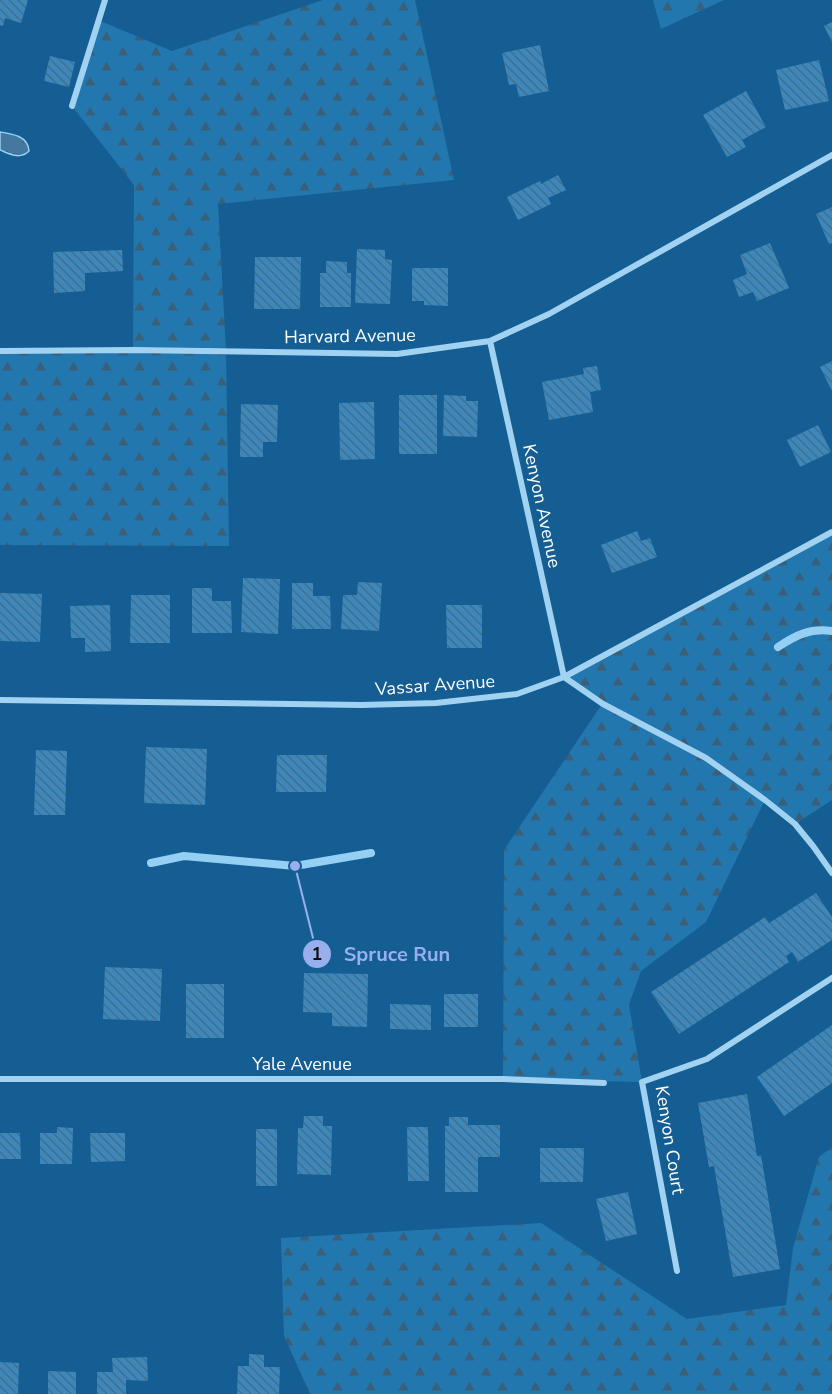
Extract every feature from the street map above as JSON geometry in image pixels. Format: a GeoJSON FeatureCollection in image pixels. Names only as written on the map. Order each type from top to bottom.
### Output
{"type":"FeatureCollection","features":[{"type":"Feature","properties":{"kind":"street"},"geometry":{"type":"LineString","coordinates":[[72,106],[105,0]]}},
{"type":"Feature","properties":{"kind":"street","name":"Harvard Avenue"},"geometry":{"type":"LineString","coordinates":[[0,351],[133,350],[397,354],[490,341],[549,314],[832,155]]}},
{"type":"Feature","properties":{"kind":"street","name":"Kenyon Avenue"},"geometry":{"type":"LineString","coordinates":[[490,341],[564,677]]}},
{"type":"Feature","properties":{"kind":"street","name":"Vassar Avenue"},"geometry":{"type":"LineString","coordinates":[[0,700],[362,705],[436,704],[517,694],[564,677],[832,532]]}},
{"type":"Feature","properties":{"kind":"street"},"geometry":{"type":"LineString","coordinates":[[564,677],[603,704],[706,758],[765,800],[795,824],[832,873]]}},
{"type":"Feature","properties":{"kind":"street","name":"Kenyon Court"},"geometry":{"type":"LineString","coordinates":[[677,1271],[642,1082],[707,1059],[832,978]]}},
{"type":"Feature","properties":{"kind":"street","name":"Yale Avenue"},"geometry":{"type":"LineString","coordinates":[[0,1079],[503,1079],[604,1083]]}},
{"type":"Feature","properties":{"kind":"green space"},"geometry":{"type":"Polygon","coordinates":[[[323,0],[415,0],[454,180],[218,204],[226,351],[229,546],[0,545],[0,351],[133,349],[134,185],[72,106],[98,20],[172,51],[323,0]]]}},
{"type":"Feature","properties":{"kind":"green space"},"geometry":{"type":"Polygon","coordinates":[[[653,0],[724,0],[661,29],[653,0]]]}},
{"type":"Feature","properties":{"kind":"green space"},"geometry":{"type":"Polygon","coordinates":[[[832,532],[832,800],[795,824],[765,800],[706,922],[641,971],[629,1005],[642,1082],[503,1079],[504,850],[602,704],[564,677],[832,532]]]}},
{"type":"Feature","properties":{"kind":"green space"},"geometry":{"type":"Polygon","coordinates":[[[832,1147],[832,1394],[310,1394],[284,1336],[281,1238],[541,1223],[687,1319],[786,1305],[793,1248],[819,1157],[832,1147]]]}},
{"type":"Feature","properties":{"kind":"water"},"geometry":{"type":"Polygon","coordinates":[[[0,132],[23,139],[29,151],[19,156],[0,150],[0,132]]]}},
{"type":"Feature","properties":{"kind":"building"},"geometry":{"type":"Polygon","coordinates":[[[0,0],[28,0],[21,23],[5,18],[3,26],[0,25],[0,0]]]}},
{"type":"Feature","properties":{"kind":"building"},"geometry":{"type":"Polygon","coordinates":[[[832,22],[832,42],[824,26],[832,22]]]}},
{"type":"Feature","properties":{"kind":"building"},"geometry":{"type":"Polygon","coordinates":[[[540,45],[549,91],[519,97],[516,84],[509,85],[502,53],[540,45]]]}},
{"type":"Feature","properties":{"kind":"building"},"geometry":{"type":"Polygon","coordinates":[[[50,56],[75,62],[69,87],[44,81],[50,56]]]}},
{"type":"Feature","properties":{"kind":"building"},"geometry":{"type":"Polygon","coordinates":[[[819,60],[829,101],[785,110],[776,70],[819,60]]]}},
{"type":"Feature","properties":{"kind":"building"},"geometry":{"type":"Polygon","coordinates":[[[746,91],[766,127],[742,140],[746,147],[727,157],[703,115],[746,91]]]}},
{"type":"Feature","properties":{"kind":"building"},"geometry":{"type":"Polygon","coordinates":[[[558,175],[566,190],[548,198],[551,204],[518,220],[507,197],[558,175]]]}},
{"type":"Feature","properties":{"kind":"building"},"geometry":{"type":"Polygon","coordinates":[[[832,207],[832,243],[829,244],[816,214],[832,207]]]}},
{"type":"Feature","properties":{"kind":"building"},"geometry":{"type":"Polygon","coordinates":[[[770,243],[789,288],[757,301],[753,292],[739,297],[733,280],[747,274],[740,255],[770,243]]]}},
{"type":"Feature","properties":{"kind":"building"},"geometry":{"type":"Polygon","coordinates":[[[357,249],[385,250],[385,259],[392,260],[390,304],[355,303],[357,249]]]}},
{"type":"Feature","properties":{"kind":"building"},"geometry":{"type":"Polygon","coordinates":[[[122,250],[123,271],[85,273],[85,291],[54,293],[53,252],[122,250]]]}},
{"type":"Feature","properties":{"kind":"building"},"geometry":{"type":"Polygon","coordinates":[[[255,257],[301,257],[300,309],[254,309],[255,257]]]}},
{"type":"Feature","properties":{"kind":"building"},"geometry":{"type":"Polygon","coordinates":[[[326,261],[347,262],[347,273],[351,273],[351,307],[320,307],[320,273],[326,273],[326,261]]]}},
{"type":"Feature","properties":{"kind":"building"},"geometry":{"type":"Polygon","coordinates":[[[412,268],[448,268],[448,306],[424,305],[424,301],[412,301],[412,268]]]}},
{"type":"Feature","properties":{"kind":"building"},"geometry":{"type":"Polygon","coordinates":[[[832,361],[832,391],[820,367],[832,361]]]}},
{"type":"Feature","properties":{"kind":"building"},"geometry":{"type":"Polygon","coordinates":[[[597,366],[601,390],[590,392],[593,412],[549,420],[542,382],[584,374],[583,368],[597,366]]]}},
{"type":"Feature","properties":{"kind":"building"},"geometry":{"type":"Polygon","coordinates":[[[399,395],[437,395],[437,454],[399,454],[399,395]]]}},
{"type":"Feature","properties":{"kind":"building"},"geometry":{"type":"Polygon","coordinates":[[[444,395],[466,396],[466,401],[478,401],[477,437],[443,436],[444,395]]]}},
{"type":"Feature","properties":{"kind":"building"},"geometry":{"type":"Polygon","coordinates":[[[374,402],[375,459],[340,460],[339,403],[374,402]]]}},
{"type":"Feature","properties":{"kind":"building"},"geometry":{"type":"Polygon","coordinates":[[[241,404],[278,405],[277,442],[263,442],[263,457],[240,457],[241,404]]]}},
{"type":"Feature","properties":{"kind":"building"},"geometry":{"type":"Polygon","coordinates":[[[818,425],[831,452],[800,467],[787,440],[818,425]]]}},
{"type":"Feature","properties":{"kind":"building"},"geometry":{"type":"Polygon","coordinates":[[[637,531],[641,541],[650,538],[657,557],[612,573],[601,545],[637,531]]]}},
{"type":"Feature","properties":{"kind":"building"},"geometry":{"type":"Polygon","coordinates":[[[243,578],[280,579],[278,634],[241,632],[243,578]]]}},
{"type":"Feature","properties":{"kind":"building"},"geometry":{"type":"Polygon","coordinates":[[[358,582],[382,583],[379,631],[341,629],[343,595],[357,595],[358,582]]]}},
{"type":"Feature","properties":{"kind":"building"},"geometry":{"type":"Polygon","coordinates":[[[292,583],[313,583],[313,596],[330,596],[331,629],[292,629],[292,583]]]}},
{"type":"Feature","properties":{"kind":"building"},"geometry":{"type":"Polygon","coordinates":[[[192,588],[212,588],[212,601],[231,601],[232,633],[192,633],[192,588]]]}},
{"type":"Feature","properties":{"kind":"building"},"geometry":{"type":"Polygon","coordinates":[[[0,593],[42,594],[40,642],[0,641],[0,593]]]}},
{"type":"Feature","properties":{"kind":"building"},"geometry":{"type":"Polygon","coordinates":[[[131,595],[170,595],[170,643],[130,643],[131,595]]]}},
{"type":"Feature","properties":{"kind":"building"},"geometry":{"type":"Polygon","coordinates":[[[110,605],[111,651],[85,652],[85,638],[71,638],[70,606],[110,605]]]}},
{"type":"Feature","properties":{"kind":"building"},"geometry":{"type":"Polygon","coordinates":[[[446,605],[482,605],[482,648],[447,648],[446,605]]]}},
{"type":"Feature","properties":{"kind":"building"},"geometry":{"type":"Polygon","coordinates":[[[146,747],[207,749],[205,805],[144,803],[146,747]]]}},
{"type":"Feature","properties":{"kind":"building"},"geometry":{"type":"Polygon","coordinates":[[[36,750],[67,751],[65,815],[34,815],[36,750]]]}},
{"type":"Feature","properties":{"kind":"building"},"geometry":{"type":"Polygon","coordinates":[[[277,755],[327,755],[326,792],[276,792],[277,755]]]}},
{"type":"Feature","properties":{"kind":"building"},"geometry":{"type":"Polygon","coordinates":[[[816,893],[832,917],[832,940],[798,962],[792,952],[786,956],[789,962],[679,1034],[651,992],[765,917],[769,923],[816,893]]]}},
{"type":"Feature","properties":{"kind":"building"},"geometry":{"type":"Polygon","coordinates":[[[105,967],[162,969],[160,1021],[103,1019],[105,967]]]}},
{"type":"Feature","properties":{"kind":"building"},"geometry":{"type":"Polygon","coordinates":[[[304,973],[368,974],[367,1027],[332,1026],[332,1013],[303,1012],[304,973]]]}},
{"type":"Feature","properties":{"kind":"building"},"geometry":{"type":"Polygon","coordinates":[[[186,984],[224,984],[224,1038],[186,1038],[186,984]]]}},
{"type":"Feature","properties":{"kind":"building"},"geometry":{"type":"Polygon","coordinates":[[[444,994],[478,994],[478,1027],[444,1027],[444,994]]]}},
{"type":"Feature","properties":{"kind":"building"},"geometry":{"type":"Polygon","coordinates":[[[390,1004],[431,1005],[431,1030],[390,1029],[390,1004]]]}},
{"type":"Feature","properties":{"kind":"building"},"geometry":{"type":"Polygon","coordinates":[[[832,1025],[832,1083],[784,1116],[757,1077],[832,1025]]]}},
{"type":"Feature","properties":{"kind":"building"},"geometry":{"type":"Polygon","coordinates":[[[747,1094],[757,1156],[761,1155],[780,1269],[733,1277],[714,1166],[709,1167],[698,1103],[747,1094]]]}},
{"type":"Feature","properties":{"kind":"building"},"geometry":{"type":"Polygon","coordinates":[[[304,1116],[323,1116],[323,1126],[332,1126],[331,1175],[297,1174],[298,1128],[303,1128],[304,1116]]]}},
{"type":"Feature","properties":{"kind":"building"},"geometry":{"type":"Polygon","coordinates":[[[449,1117],[468,1117],[468,1125],[500,1125],[500,1157],[478,1157],[478,1192],[445,1192],[445,1126],[449,1126],[449,1117]]]}},
{"type":"Feature","properties":{"kind":"building"},"geometry":{"type":"Polygon","coordinates":[[[57,1127],[73,1128],[72,1164],[40,1164],[40,1133],[57,1133],[57,1127]]]}},
{"type":"Feature","properties":{"kind":"building"},"geometry":{"type":"Polygon","coordinates":[[[407,1127],[428,1127],[429,1181],[408,1181],[407,1127]]]}},
{"type":"Feature","properties":{"kind":"building"},"geometry":{"type":"Polygon","coordinates":[[[256,1129],[277,1129],[277,1186],[256,1186],[256,1129]]]}},
{"type":"Feature","properties":{"kind":"building"},"geometry":{"type":"Polygon","coordinates":[[[0,1133],[20,1133],[21,1159],[0,1159],[0,1133]]]}},
{"type":"Feature","properties":{"kind":"building"},"geometry":{"type":"Polygon","coordinates":[[[90,1133],[125,1133],[125,1161],[91,1162],[90,1133]]]}},
{"type":"Feature","properties":{"kind":"building"},"geometry":{"type":"Polygon","coordinates":[[[540,1148],[584,1148],[583,1182],[540,1182],[540,1148]]]}},
{"type":"Feature","properties":{"kind":"building"},"geometry":{"type":"Polygon","coordinates":[[[628,1192],[637,1234],[606,1241],[596,1199],[628,1192]]]}},
{"type":"Feature","properties":{"kind":"building"},"geometry":{"type":"Polygon","coordinates":[[[249,1354],[264,1355],[264,1367],[280,1367],[279,1394],[237,1394],[238,1366],[249,1366],[249,1354]]]}},
{"type":"Feature","properties":{"kind":"building"},"geometry":{"type":"Polygon","coordinates":[[[147,1357],[148,1381],[126,1380],[126,1394],[97,1394],[97,1372],[113,1372],[112,1358],[147,1357]]]}},
{"type":"Feature","properties":{"kind":"building"},"geometry":{"type":"Polygon","coordinates":[[[0,1362],[19,1363],[18,1394],[0,1394],[0,1362]]]}},
{"type":"Feature","properties":{"kind":"building"},"geometry":{"type":"Polygon","coordinates":[[[48,1371],[76,1372],[76,1394],[48,1394],[48,1371]]]}},
{"type":"Feature","properties":{"kind":"waterway"},"geometry":{"type":"LineString","coordinates":[[778,647],[804,633],[832,631]]}},
{"type":"Feature","properties":{"kind":"waterway"},"geometry":{"type":"LineString","coordinates":[[151,863],[184,856],[295,866],[371,853]]}},
{"type":"Feature","properties":{"kind":"place","name":"Spruce Run"},"geometry":{"type":"Point","coordinates":[295,866]}}]}
